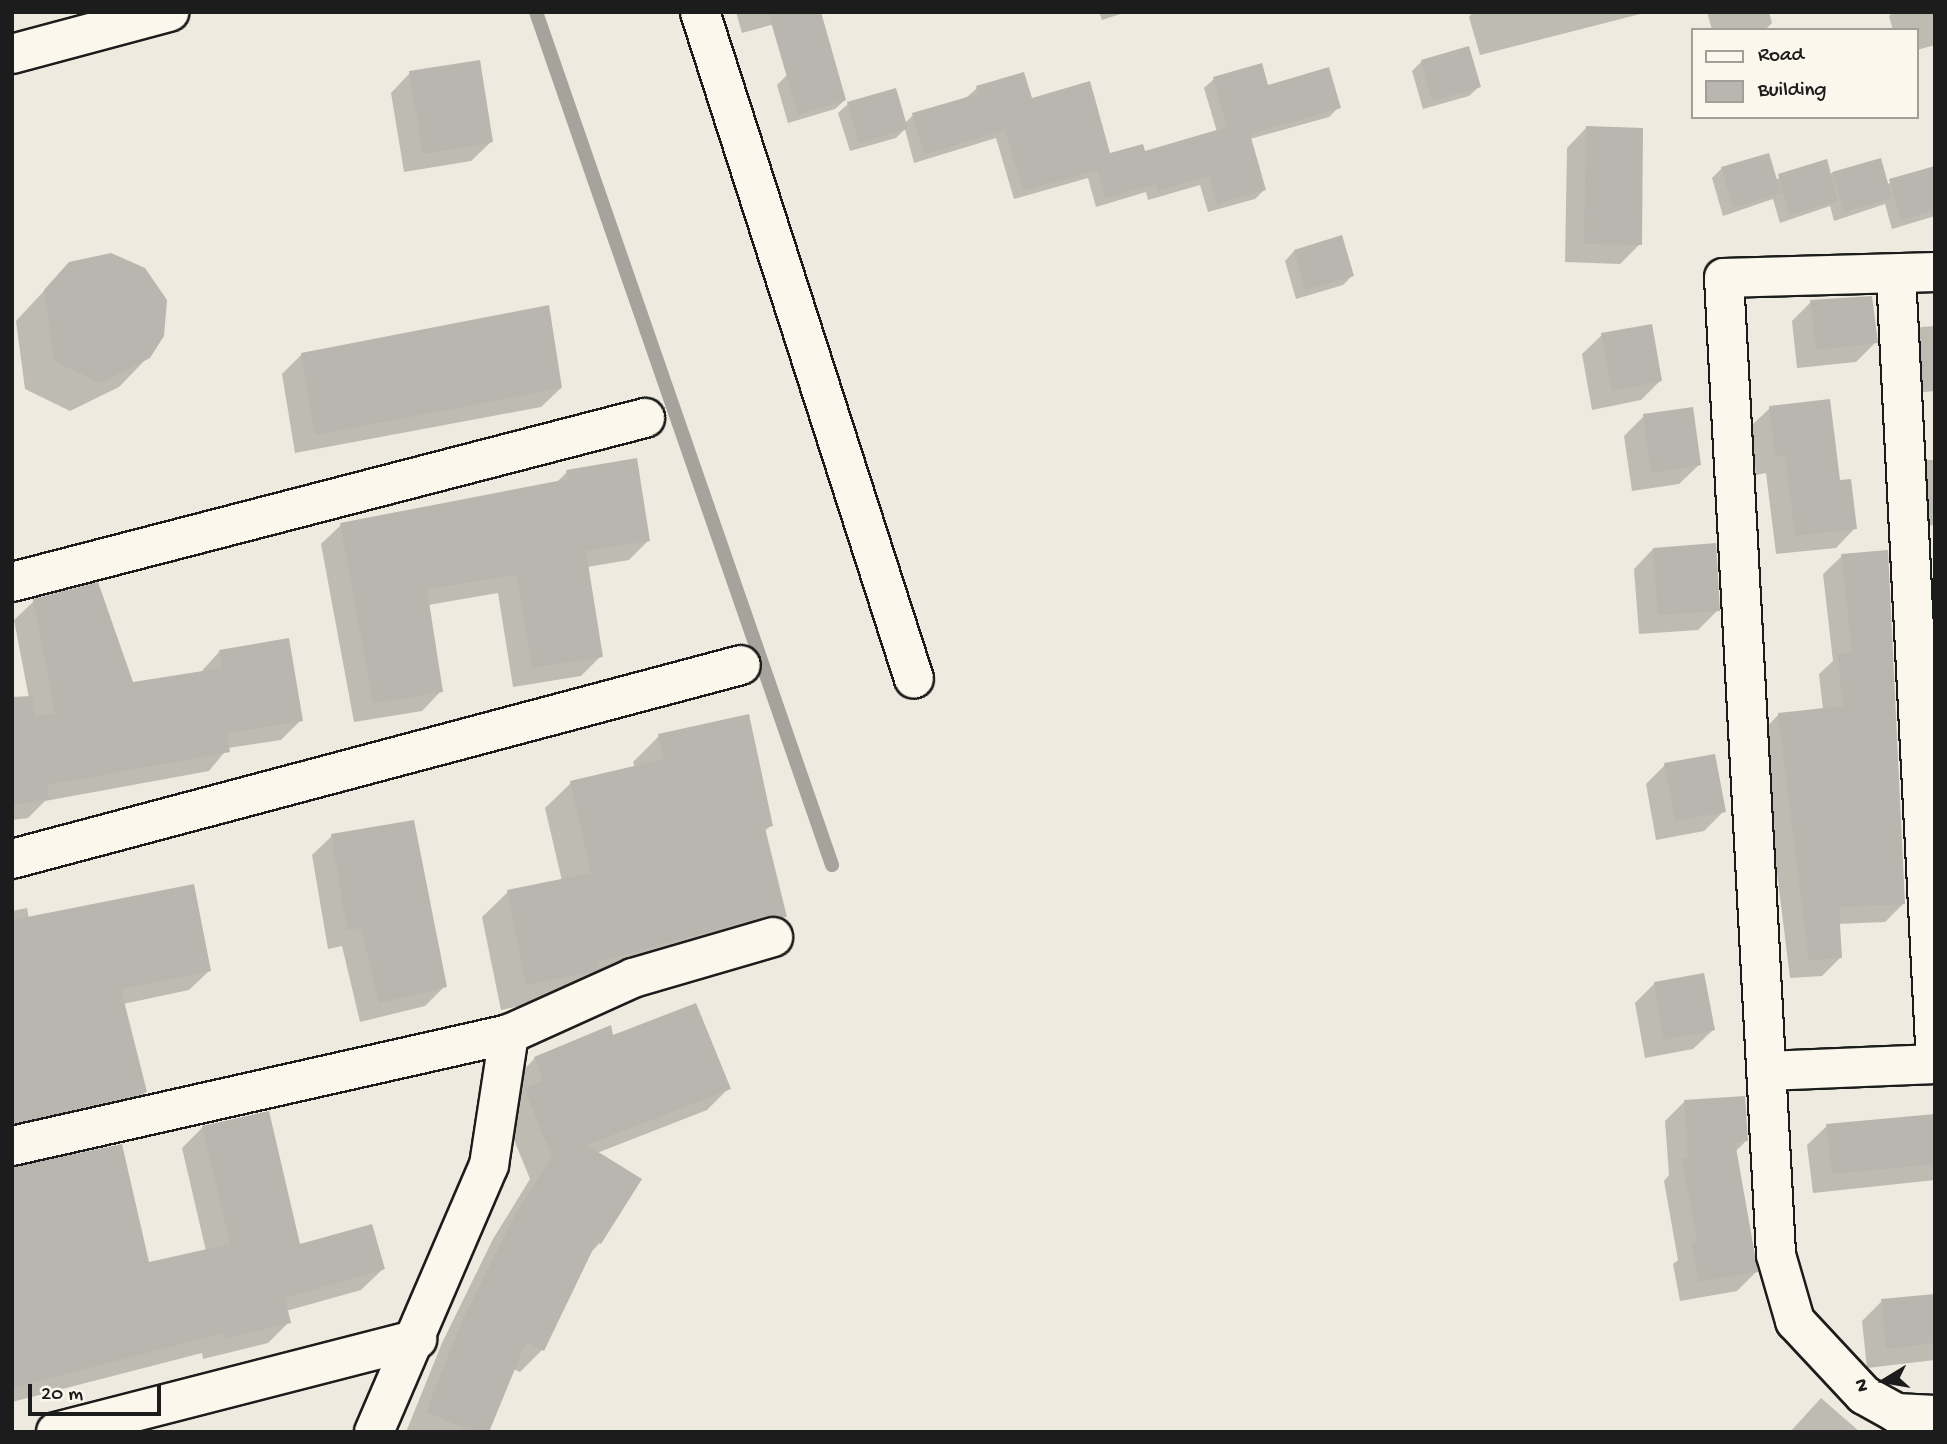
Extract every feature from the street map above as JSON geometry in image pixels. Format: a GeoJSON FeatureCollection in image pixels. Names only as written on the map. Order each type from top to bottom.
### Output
{"type":"FeatureCollection","features":[{"type":"Feature","properties":{"kind":"street"},"geometry":{"type":"LineString","coordinates":[[12,54],[169,12]]}},
{"type":"Feature","properties":{"kind":"street"},"geometry":{"type":"LineString","coordinates":[[700,12],[914,679]]}},
{"type":"Feature","properties":{"kind":"street"},"geometry":{"type":"LineString","coordinates":[[1935,272],[1724,278],[1776,1255],[1796,1321],[1864,1395],[1896,1413],[1935,1415]]}},
{"type":"Feature","properties":{"kind":"street"},"geometry":{"type":"LineString","coordinates":[[1896,274],[1935,1045]]}},
{"type":"Feature","properties":{"kind":"street"},"geometry":{"type":"LineString","coordinates":[[12,582],[645,418]]}},
{"type":"Feature","properties":{"kind":"street"},"geometry":{"type":"LineString","coordinates":[[12,859],[741,665]]}},
{"type":"Feature","properties":{"kind":"street"},"geometry":{"type":"LineString","coordinates":[[12,1146],[509,1034],[633,978],[773,937]]}},
{"type":"Feature","properties":{"kind":"street"},"geometry":{"type":"LineString","coordinates":[[374,1432],[417,1339],[489,1164],[509,1034]]}},
{"type":"Feature","properties":{"kind":"street"},"geometry":{"type":"LineString","coordinates":[[1767,1071],[1935,1064]]}},
{"type":"Feature","properties":{"kind":"street"},"geometry":{"type":"LineString","coordinates":[[56,1432],[417,1339]]}},
{"type":"Feature","properties":{"kind":"building"},"geometry":{"type":"Polygon","coordinates":[[[768,12],[821,12],[846,100],[798,115],[768,12]]]}},
{"type":"Feature","properties":{"kind":"building"},"geometry":{"type":"Polygon","coordinates":[[[1469,46],[1481,87],[1432,101],[1421,60],[1469,46]]]}},
{"type":"Feature","properties":{"kind":"building"},"geometry":{"type":"Polygon","coordinates":[[[480,60],[493,142],[423,154],[409,71],[480,60]]]}},
{"type":"Feature","properties":{"kind":"building"},"geometry":{"type":"Polygon","coordinates":[[[1262,63],[1268,85],[1329,67],[1341,108],[1250,134],[1266,190],[1217,204],[1209,176],[1158,191],[1156,184],[1105,198],[1097,170],[1023,191],[1005,130],[924,155],[912,113],[978,94],[976,86],[1024,72],[1032,98],[1090,81],[1110,153],[1143,144],[1145,151],[1227,127],[1213,77],[1262,63]]]}},
{"type":"Feature","properties":{"kind":"building"},"geometry":{"type":"Polygon","coordinates":[[[896,88],[908,129],[859,143],[847,102],[896,88]]]}},
{"type":"Feature","properties":{"kind":"building"},"geometry":{"type":"Polygon","coordinates":[[[1586,126],[1643,128],[1642,245],[1584,244],[1586,126]]]}},
{"type":"Feature","properties":{"kind":"building"},"geometry":{"type":"Polygon","coordinates":[[[1769,153],[1781,193],[1733,208],[1721,167],[1769,153]]]}},
{"type":"Feature","properties":{"kind":"building"},"geometry":{"type":"Polygon","coordinates":[[[1881,158],[1892,198],[1844,212],[1832,172],[1881,158]]]}},
{"type":"Feature","properties":{"kind":"building"},"geometry":{"type":"Polygon","coordinates":[[[1827,159],[1838,201],[1789,215],[1778,174],[1827,159]]]}},
{"type":"Feature","properties":{"kind":"building"},"geometry":{"type":"Polygon","coordinates":[[[1935,166],[1935,210],[1901,220],[1889,179],[1935,166]]]}},
{"type":"Feature","properties":{"kind":"building"},"geometry":{"type":"Polygon","coordinates":[[[1342,235],[1354,276],[1305,290],[1294,250],[1342,235]]]}},
{"type":"Feature","properties":{"kind":"building"},"geometry":{"type":"Polygon","coordinates":[[[111,253],[145,268],[167,300],[164,336],[150,358],[100,383],[54,361],[44,290],[69,262],[111,253]]]}},
{"type":"Feature","properties":{"kind":"building"},"geometry":{"type":"Polygon","coordinates":[[[1872,296],[1878,343],[1816,350],[1810,300],[1872,296]]]}},
{"type":"Feature","properties":{"kind":"building"},"geometry":{"type":"Polygon","coordinates":[[[549,305],[562,388],[315,435],[301,353],[549,305]]]}},
{"type":"Feature","properties":{"kind":"building"},"geometry":{"type":"Polygon","coordinates":[[[1652,324],[1662,381],[1612,391],[1601,333],[1652,324]]]}},
{"type":"Feature","properties":{"kind":"building"},"geometry":{"type":"Polygon","coordinates":[[[1830,399],[1840,480],[1851,479],[1857,529],[1795,536],[1785,455],[1775,456],[1769,406],[1830,399]]]}},
{"type":"Feature","properties":{"kind":"building"},"geometry":{"type":"Polygon","coordinates":[[[1693,407],[1701,465],[1651,473],[1643,414],[1693,407]]]}},
{"type":"Feature","properties":{"kind":"building"},"geometry":{"type":"Polygon","coordinates":[[[637,458],[650,541],[586,551],[603,657],[532,668],[517,575],[427,589],[443,692],[373,703],[340,523],[568,479],[566,470],[637,458]]]}},
{"type":"Feature","properties":{"kind":"building"},"geometry":{"type":"Polygon","coordinates":[[[1716,543],[1720,611],[1658,615],[1653,548],[1716,543]]]}},
{"type":"Feature","properties":{"kind":"building"},"geometry":{"type":"Polygon","coordinates":[[[1888,550],[1905,904],[1839,907],[1842,958],[1809,960],[1778,713],[1843,706],[1837,654],[1852,652],[1841,554],[1888,550]]]}},
{"type":"Feature","properties":{"kind":"building"},"geometry":{"type":"Polygon","coordinates":[[[98,582],[133,682],[222,668],[219,650],[289,638],[303,721],[227,733],[230,752],[47,785],[49,799],[12,805],[12,697],[32,696],[35,717],[55,713],[33,599],[98,582]]]}},
{"type":"Feature","properties":{"kind":"building"},"geometry":{"type":"Polygon","coordinates":[[[749,714],[773,826],[765,828],[787,917],[767,916],[597,962],[599,969],[595,971],[526,985],[507,890],[591,873],[570,781],[664,759],[658,734],[749,714]]]}},
{"type":"Feature","properties":{"kind":"building"},"geometry":{"type":"Polygon","coordinates":[[[1715,754],[1726,812],[1675,821],[1664,763],[1715,754]]]}},
{"type":"Feature","properties":{"kind":"building"},"geometry":{"type":"Polygon","coordinates":[[[414,820],[447,987],[379,1003],[361,928],[347,930],[331,834],[414,820]]]}},
{"type":"Feature","properties":{"kind":"building"},"geometry":{"type":"Polygon","coordinates":[[[194,884],[211,971],[121,989],[147,1092],[12,1124],[12,920],[194,884]]]}},
{"type":"Feature","properties":{"kind":"building"},"geometry":{"type":"Polygon","coordinates":[[[1704,973],[1715,1030],[1664,1040],[1654,982],[1704,973]]]}},
{"type":"Feature","properties":{"kind":"building"},"geometry":{"type":"Polygon","coordinates":[[[696,1003],[731,1089],[587,1145],[642,1179],[601,1244],[597,1241],[544,1351],[526,1342],[489,1432],[473,1432],[426,1412],[463,1319],[515,1215],[552,1156],[524,1089],[543,1081],[534,1057],[611,1025],[613,1035],[696,1003]]]}},
{"type":"Feature","properties":{"kind":"building"},"geometry":{"type":"Polygon","coordinates":[[[1745,1096],[1748,1141],[1735,1142],[1758,1272],[1699,1282],[1692,1243],[1697,1242],[1682,1159],[1688,1158],[1684,1100],[1745,1096]]]}},
{"type":"Feature","properties":{"kind":"building"},"geometry":{"type":"Polygon","coordinates":[[[269,1111],[300,1244],[372,1224],[385,1269],[285,1298],[291,1323],[224,1339],[223,1333],[12,1388],[12,1167],[122,1144],[149,1262],[230,1244],[202,1126],[269,1111]]]}},
{"type":"Feature","properties":{"kind":"building"},"geometry":{"type":"Polygon","coordinates":[[[1935,1114],[1935,1164],[1832,1174],[1826,1124],[1935,1114]]]}},
{"type":"Feature","properties":{"kind":"building"},"geometry":{"type":"Polygon","coordinates":[[[1935,1294],[1935,1343],[1886,1349],[1881,1299],[1935,1294]]]}},
{"type":"Feature","properties":{"kind":"waterway"},"geometry":{"type":"LineString","coordinates":[[536,12],[832,865]]}}]}
